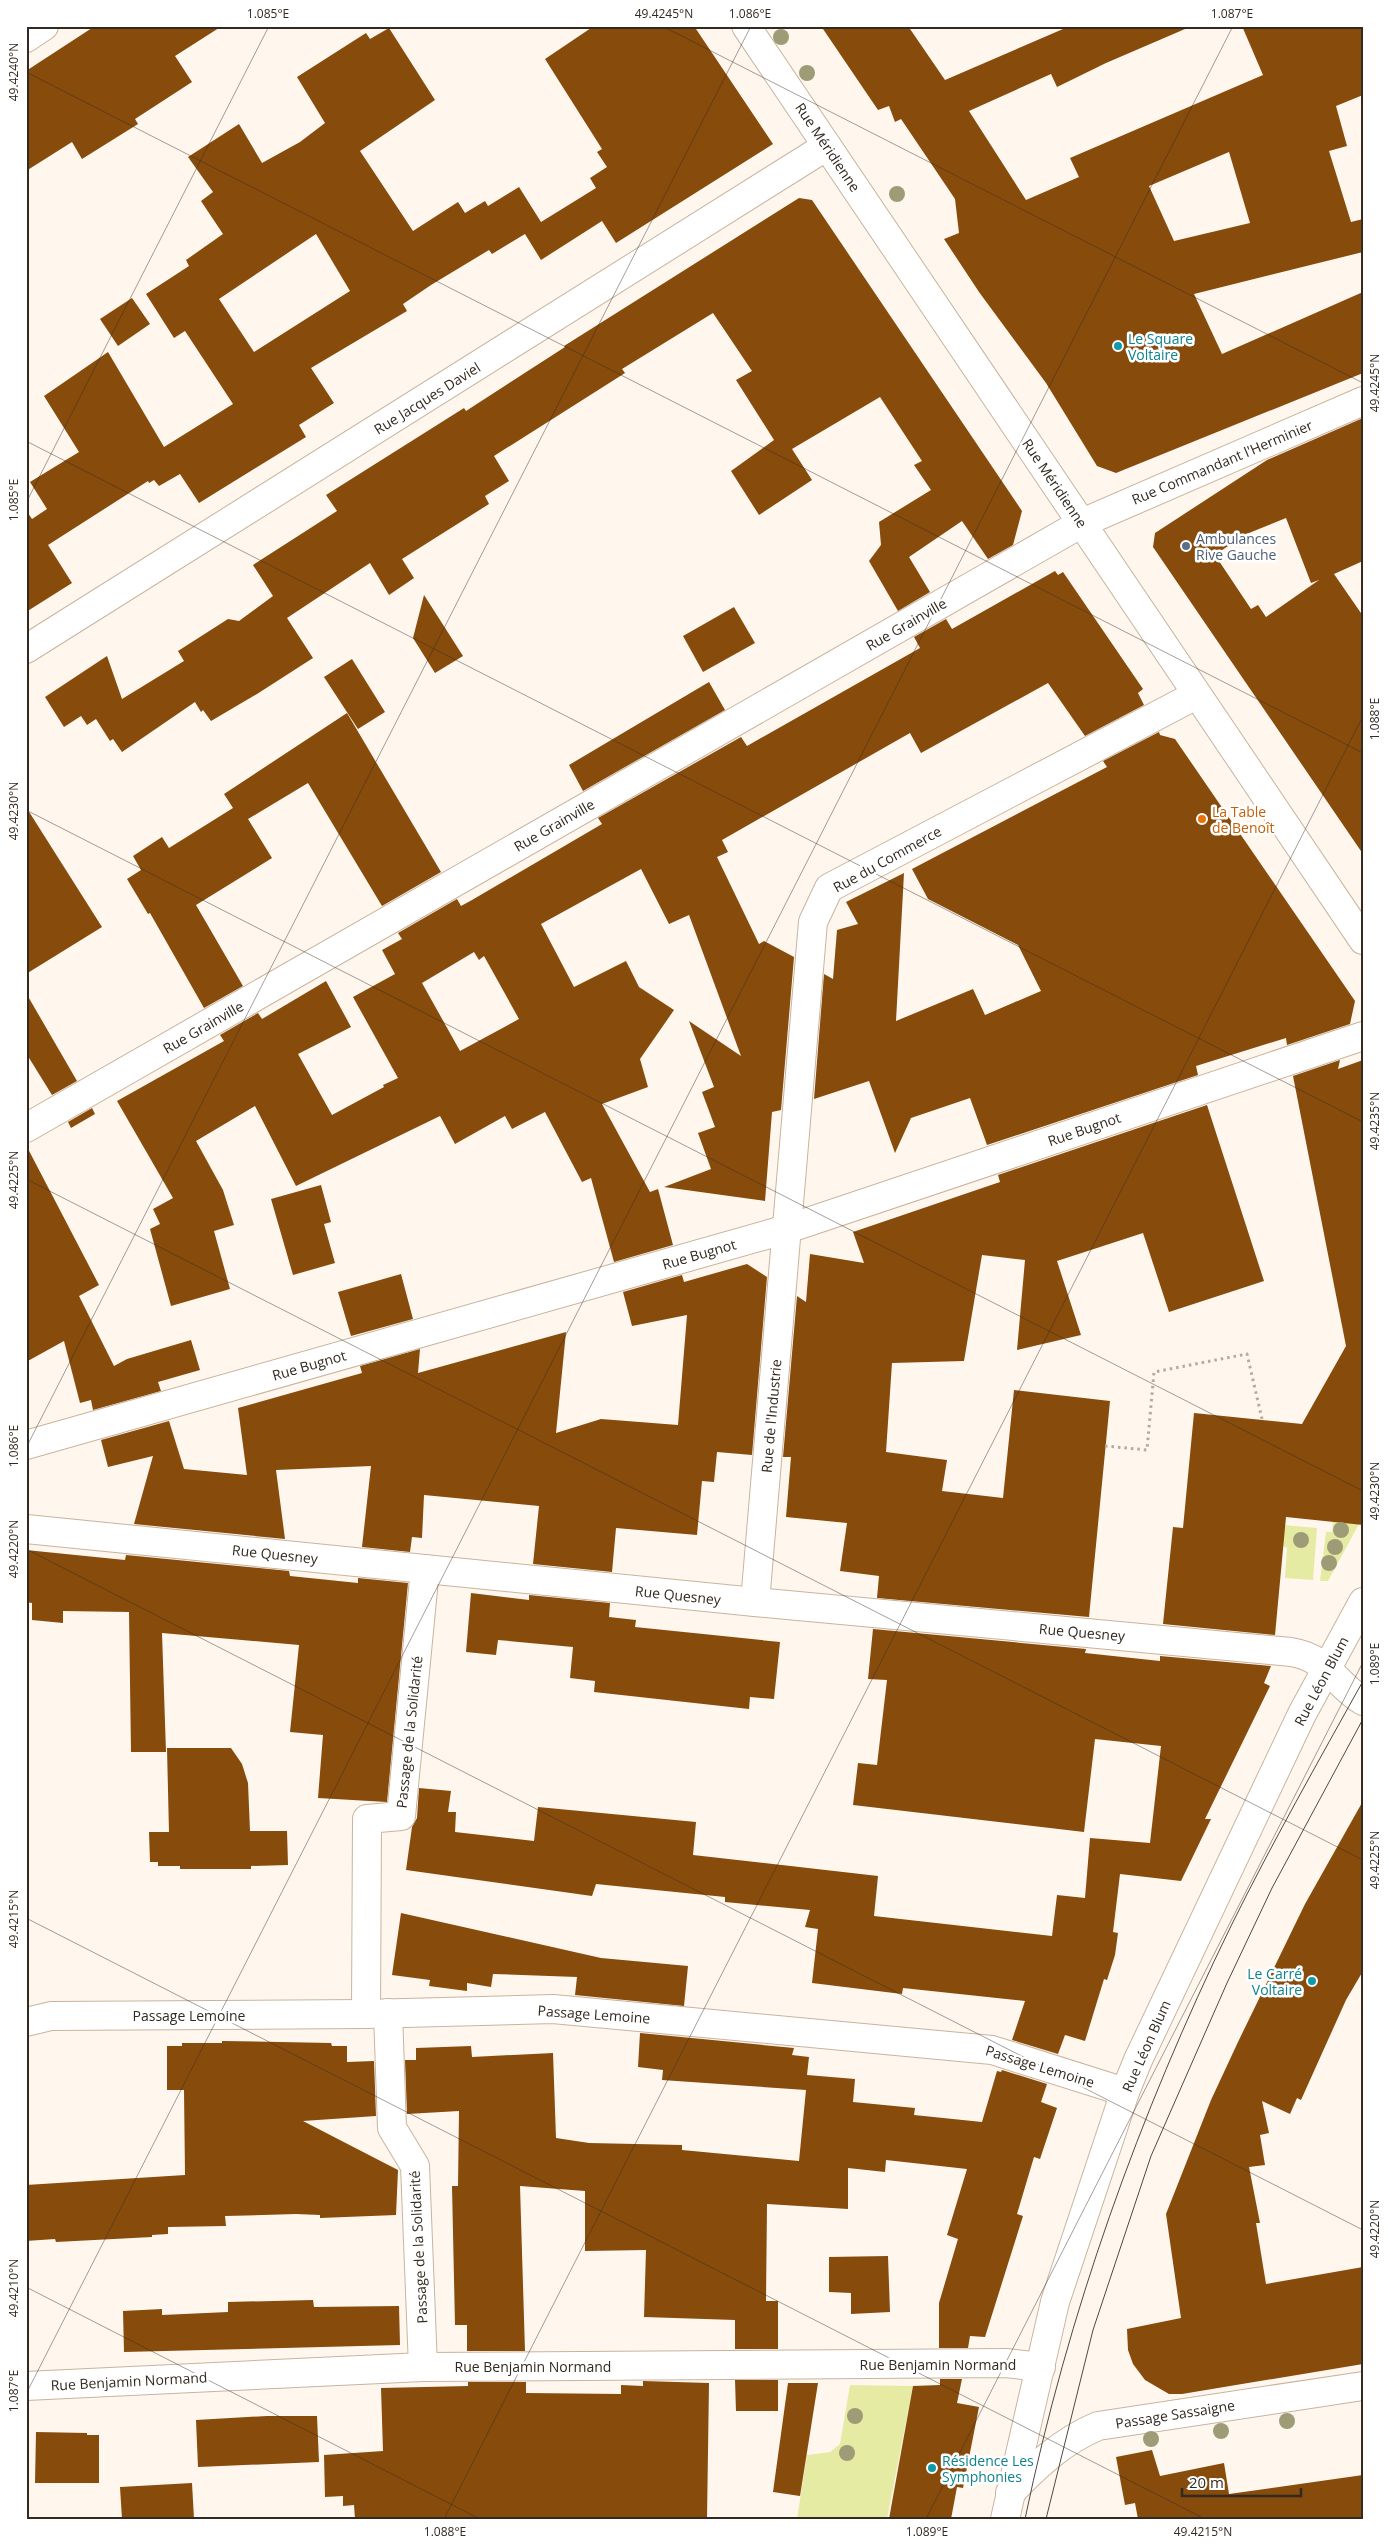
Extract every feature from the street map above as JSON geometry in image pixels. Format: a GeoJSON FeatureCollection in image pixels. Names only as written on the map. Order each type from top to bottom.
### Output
{"type":"FeatureCollection","features":[{"type":"Feature","properties":{"kind":"street"},"geometry":{"type":"LineString","coordinates":[[26,38],[44,26]]}},
{"type":"Feature","properties":{"kind":"street","name":"Rue Méridienne"},"geometry":{"type":"LineString","coordinates":[[746,26],[1363,940]]}},
{"type":"Feature","properties":{"kind":"street","name":"Rue Jacques Daviel"},"geometry":{"type":"LineString","coordinates":[[26,649],[827,146]]}},
{"type":"Feature","properties":{"kind":"street","name":"Rue Commandant l'Herminier"},"geometry":{"type":"LineString","coordinates":[[1082,523],[1363,401]]}},
{"type":"Feature","properties":{"kind":"street","name":"Rue Grainville"},"geometry":{"type":"LineString","coordinates":[[26,1128],[1082,523]]}},
{"type":"Feature","properties":{"kind":"street","name":"Rue du Commerce"},"geometry":{"type":"LineString","coordinates":[[787,1229],[813,922],[829,888],[1196,695]]}},
{"type":"Feature","properties":{"kind":"street","name":"Rue Bugnot"},"geometry":{"type":"LineString","coordinates":[[26,1445],[787,1229],[1363,1036]]}},
{"type":"Feature","properties":{"kind":"street","name":"Rue de l'Industrie"},"geometry":{"type":"LineString","coordinates":[[755,1602],[787,1229]]}},
{"type":"Feature","properties":{"kind":"street","name":"Rue Quesney"},"geometry":{"type":"LineString","coordinates":[[26,1529],[755,1602],[1291,1652],[1303,1654],[1327,1667],[1354,1696],[1363,1701]]}},
{"type":"Feature","properties":{"kind":"street","name":"Passage de la Solidarité"},"geometry":{"type":"LineString","coordinates":[[422,2367],[415,2166],[392,2128],[377,2013],[367,1819],[401,1816],[425,1569]]}},
{"type":"Feature","properties":{"kind":"street","name":"Rue Léon Blum"},"geometry":{"type":"LineString","coordinates":[[1008,2506],[1060,2284],[1125,2092],[1138,2060],[1260,1804],[1327,1667],[1363,1602]]}},
{"type":"Feature","properties":{"kind":"street","name":"Passage Lemoine"},"geometry":{"type":"LineString","coordinates":[[26,2022],[51,2016],[377,2013],[553,2009],[992,2050],[1125,2092]]}},
{"type":"Feature","properties":{"kind":"street","name":"Rue Benjamin Normand"},"geometry":{"type":"LineString","coordinates":[[26,2386],[422,2367],[1006,2363],[1041,2367]]}},
{"type":"Feature","properties":{"kind":"street","name":"Passage Sassaigne"},"geometry":{"type":"LineString","coordinates":[[1008,2506],[1036,2466],[1063,2444],[1098,2426],[1363,2386]]}},
{"type":"Feature","properties":{"kind":"path"},"geometry":{"type":"LineString","coordinates":[[1105,1446],[1147,1450],[1154,1372],[1247,1354],[1262,1419]]}},
{"type":"Feature","properties":{"kind":"green space"},"geometry":{"type":"Polygon","coordinates":[[[1333,1522],[1360,1522],[1328,1581],[1320,1581],[1326,1532],[1332,1532],[1333,1522]]]}},
{"type":"Feature","properties":{"kind":"green space"},"geometry":{"type":"Polygon","coordinates":[[[1272,1524],[1317,1528],[1313,1580],[1285,1578],[1287,1547],[1268,1546],[1272,1524]]]}},
{"type":"Feature","properties":{"kind":"green space"},"geometry":{"type":"Polygon","coordinates":[[[850,2385],[913,2386],[887,2519],[797,2519],[807,2455],[830,2452],[840,2444],[850,2385]]]}},
{"type":"Feature","properties":{"kind":"building"},"geometry":{"type":"Polygon","coordinates":[[[95,26],[222,26],[175,56],[192,82],[135,119],[138,124],[82,159],[72,142],[26,171],[26,71],[95,26]]]}},
{"type":"Feature","properties":{"kind":"building"},"geometry":{"type":"Polygon","coordinates":[[[594,26],[694,26],[773,144],[616,243],[602,221],[541,260],[525,234],[492,254],[489,250],[431,285],[403,304],[407,311],[311,368],[334,403],[299,425],[306,437],[199,503],[180,474],[159,486],[154,480],[149,483],[148,481],[48,545],[72,583],[26,612],[26,510],[32,519],[47,509],[30,482],[79,452],[44,396],[108,352],[164,447],[233,404],[185,331],[174,338],[146,294],[189,266],[186,260],[223,234],[201,201],[213,192],[188,157],[239,124],[262,163],[300,142],[325,123],[297,77],[366,33],[370,39],[389,28],[435,100],[360,151],[413,231],[458,202],[465,213],[485,201],[488,206],[519,187],[541,222],[596,188],[590,178],[607,167],[597,152],[602,149],[545,59],[594,26]],[[316,234],[219,299],[254,352],[350,291],[316,234]]]}},
{"type":"Feature","properties":{"kind":"building"},"geometry":{"type":"Polygon","coordinates":[[[821,26],[908,26],[945,80],[1070,26],[1192,26],[1106,63],[1057,87],[1051,74],[969,111],[1026,200],[1079,177],[1070,158],[1263,75],[1242,26],[1363,26],[1363,95],[1336,106],[1347,146],[1329,151],[1351,222],[1363,219],[1363,252],[1194,294],[1222,354],[1363,292],[1363,373],[1116,473],[1097,466],[1046,383],[979,292],[944,239],[959,233],[955,199],[901,119],[895,122],[889,106],[878,110],[821,26]],[[1229,152],[1149,186],[1174,241],[1250,223],[1229,152]]]}},
{"type":"Feature","properties":{"kind":"building"},"geometry":{"type":"Polygon","coordinates":[[[799,198],[812,200],[1022,511],[1013,545],[988,559],[962,521],[909,557],[930,592],[898,611],[869,561],[881,545],[879,522],[931,490],[914,465],[922,461],[880,397],[792,449],[812,480],[759,515],[731,471],[774,440],[736,380],[752,371],[713,313],[622,369],[625,373],[494,456],[509,481],[485,496],[489,504],[402,559],[414,578],[389,595],[370,563],[287,618],[313,658],[257,694],[211,721],[203,710],[201,712],[195,702],[122,752],[113,739],[110,741],[96,719],[87,725],[81,716],[64,727],[45,697],[107,656],[122,699],[184,661],[178,651],[228,619],[239,621],[273,596],[253,565],[337,511],[326,495],[464,408],[466,411],[564,346],[799,198]]]}},
{"type":"Feature","properties":{"kind":"building"},"geometry":{"type":"Polygon","coordinates":[[[132,298],[150,324],[118,346],[100,319],[132,298]]]}},
{"type":"Feature","properties":{"kind":"building"},"geometry":{"type":"Polygon","coordinates":[[[1363,418],[1363,561],[1334,574],[1363,616],[1363,854],[1153,547],[1155,533],[1267,460],[1363,418]],[[1286,518],[1244,535],[1215,555],[1251,609],[1258,605],[1266,617],[1319,580],[1311,583],[1286,518]]]}},
{"type":"Feature","properties":{"kind":"building"},"geometry":{"type":"Polygon","coordinates":[[[1055,571],[1058,575],[1063,572],[1143,689],[1138,693],[1144,705],[1085,736],[1048,683],[921,753],[910,733],[722,840],[728,852],[717,857],[759,944],[764,941],[794,957],[781,1110],[772,1112],[765,1201],[664,1187],[711,1169],[698,1133],[715,1127],[702,1092],[714,1087],[689,1021],[741,1056],[689,915],[669,924],[641,869],[541,924],[574,987],[626,961],[639,987],[674,1010],[640,1059],[648,1087],[602,1104],[650,1192],[658,1189],[673,1245],[614,1262],[591,1178],[582,1182],[545,1112],[512,1129],[505,1116],[455,1144],[440,1116],[296,1186],[255,1106],[196,1141],[223,1190],[234,1225],[214,1231],[230,1289],[171,1306],[150,1229],[160,1224],[153,1209],[173,1198],[117,1101],[224,1041],[220,1035],[258,1013],[262,1019],[326,981],[351,1027],[298,1054],[332,1115],[384,1087],[383,1085],[398,1078],[353,997],[395,974],[382,950],[402,939],[398,933],[457,899],[461,906],[472,900],[602,824],[598,818],[741,737],[747,746],[920,648],[914,637],[946,619],[952,629],[1055,571]],[[474,952],[422,983],[460,1051],[519,1019],[484,956],[479,960],[474,952]]]}},
{"type":"Feature","properties":{"kind":"building"},"geometry":{"type":"Polygon","coordinates":[[[424,595],[463,656],[435,673],[413,638],[424,595]]]}},
{"type":"Feature","properties":{"kind":"building"},"geometry":{"type":"Polygon","coordinates":[[[734,607],[755,643],[703,672],[683,636],[734,607]]]}},
{"type":"Feature","properties":{"kind":"building"},"geometry":{"type":"Polygon","coordinates":[[[352,659],[385,712],[358,729],[324,677],[352,659]]]}},
{"type":"Feature","properties":{"kind":"building"},"geometry":{"type":"Polygon","coordinates":[[[709,682],[725,710],[583,791],[569,765],[709,682]]]}},
{"type":"Feature","properties":{"kind":"building"},"geometry":{"type":"Polygon","coordinates":[[[347,713],[441,872],[382,906],[308,783],[248,819],[272,858],[196,905],[243,986],[204,1008],[150,913],[148,914],[127,879],[141,870],[133,856],[162,837],[169,848],[233,808],[224,794],[347,713]]]}},
{"type":"Feature","properties":{"kind":"building"},"geometry":{"type":"Polygon","coordinates":[[[1159,732],[1160,735],[1175,739],[1355,1001],[1350,1024],[1287,1045],[1286,1038],[1196,1066],[1198,1075],[987,1145],[970,1098],[911,1118],[895,1153],[869,1081],[814,1099],[824,974],[833,979],[837,930],[858,924],[846,902],[904,873],[896,1021],[973,989],[985,1015],[1041,991],[1018,945],[928,899],[912,869],[1107,767],[1103,761],[1159,732]]]}},
{"type":"Feature","properties":{"kind":"building"},"geometry":{"type":"Polygon","coordinates":[[[26,807],[102,927],[26,974],[26,807]]]}},
{"type":"Feature","properties":{"kind":"building"},"geometry":{"type":"Polygon","coordinates":[[[26,993],[77,1081],[52,1095],[26,1053],[26,993]]]}},
{"type":"Feature","properties":{"kind":"building"},"geometry":{"type":"Polygon","coordinates":[[[1340,1060],[1338,1069],[1363,1060],[1363,1525],[1286,1517],[1275,1635],[1163,1624],[1173,1527],[1183,1528],[1194,1413],[1302,1424],[1346,1346],[1293,1076],[1340,1060]]]}},
{"type":"Feature","properties":{"kind":"building"},"geometry":{"type":"Polygon","coordinates":[[[1207,1105],[1264,1281],[1169,1312],[1143,1233],[1057,1261],[1081,1335],[1017,1350],[1025,1260],[982,1255],[964,1361],[892,1363],[886,1452],[947,1460],[942,1491],[1003,1498],[1014,1390],[1110,1401],[1089,1617],[877,1598],[879,1576],[840,1571],[847,1523],[786,1517],[791,1457],[783,1457],[797,1296],[806,1302],[810,1254],[864,1263],[853,1232],[1000,1182],[998,1175],[1207,1105]]]}},
{"type":"Feature","properties":{"kind":"building"},"geometry":{"type":"Polygon","coordinates":[[[92,1108],[95,1114],[71,1128],[68,1122],[92,1108]]]}},
{"type":"Feature","properties":{"kind":"building"},"geometry":{"type":"Polygon","coordinates":[[[26,1145],[99,1285],[79,1296],[114,1366],[127,1359],[191,1340],[200,1370],[158,1382],[161,1391],[93,1410],[91,1400],[80,1403],[64,1341],[26,1362],[26,1145]]]}},
{"type":"Feature","properties":{"kind":"building"},"geometry":{"type":"Polygon","coordinates":[[[321,1185],[331,1222],[324,1224],[335,1263],[293,1275],[271,1199],[321,1185]]]}},
{"type":"Feature","properties":{"kind":"building"},"geometry":{"type":"Polygon","coordinates":[[[747,1264],[767,1277],[752,1455],[717,1452],[714,1482],[702,1481],[697,1535],[616,1528],[612,1572],[533,1564],[539,1506],[424,1495],[422,1538],[412,1537],[410,1552],[362,1547],[371,1466],[276,1470],[285,1539],[134,1524],[153,1456],[108,1467],[101,1440],[169,1421],[184,1469],[247,1475],[238,1408],[362,1373],[360,1366],[420,1349],[418,1373],[566,1332],[556,1433],[601,1419],[678,1425],[687,1315],[632,1326],[623,1292],[682,1275],[684,1282],[747,1264]]]}},
{"type":"Feature","properties":{"kind":"building"},"geometry":{"type":"Polygon","coordinates":[[[401,1274],[413,1319],[351,1336],[338,1292],[401,1274]]]}},
{"type":"Feature","properties":{"kind":"building"},"geometry":{"type":"Polygon","coordinates":[[[26,1550],[125,1560],[126,1555],[289,1571],[290,1576],[358,1583],[358,1578],[408,1583],[387,1802],[318,1798],[323,1735],[290,1732],[299,1645],[162,1633],[166,1752],[131,1752],[129,1612],[63,1611],[63,1623],[32,1620],[32,1603],[26,1602],[26,1550]]]}},
{"type":"Feature","properties":{"kind":"building"},"geometry":{"type":"Polygon","coordinates":[[[471,1593],[529,1600],[529,1595],[610,1603],[609,1617],[636,1620],[635,1627],[780,1642],[774,1699],[750,1697],[749,1709],[594,1692],[595,1681],[570,1678],[573,1647],[498,1640],[496,1655],[466,1652],[471,1593]]]}},
{"type":"Feature","properties":{"kind":"building"},"geometry":{"type":"Polygon","coordinates":[[[873,1629],[1086,1649],[1085,1653],[1160,1661],[1160,1656],[1271,1666],[1264,1683],[1270,1686],[1205,1819],[1211,1819],[1181,1881],[1120,1874],[1113,1932],[1118,1933],[1115,1955],[1107,1980],[1104,1979],[1085,2041],[1065,2035],[1058,2054],[1012,2040],[1025,2001],[903,1988],[902,1994],[812,1983],[818,1929],[805,1927],[810,1910],[725,1902],[725,1897],[596,1884],[592,1896],[406,1870],[412,1827],[417,1818],[419,1788],[451,1791],[448,1812],[456,1812],[455,1832],[534,1841],[538,1807],[696,1822],[693,1855],[878,1876],[874,1916],[1052,1936],[1057,1895],[1085,1898],[1090,1838],[1150,1843],[1161,1746],[1095,1739],[1084,1832],[853,1805],[858,1763],[877,1765],[887,1680],[868,1679],[873,1629]]]}},
{"type":"Feature","properties":{"kind":"building"},"geometry":{"type":"Polygon","coordinates":[[[167,1748],[231,1748],[242,1764],[248,1783],[250,1831],[287,1831],[288,1865],[251,1866],[251,1869],[180,1869],[180,1866],[158,1866],[158,1862],[150,1862],[149,1832],[169,1832],[167,1748]]]}},
{"type":"Feature","properties":{"kind":"building"},"geometry":{"type":"Polygon","coordinates":[[[1363,1801],[1363,1971],[1346,2000],[1301,2100],[1297,2098],[1290,2114],[1262,2101],[1269,2133],[1260,2135],[1265,2165],[1249,2167],[1260,2223],[1256,2223],[1266,2284],[1363,2267],[1363,2364],[1182,2394],[1169,2394],[1145,2380],[1133,2364],[1128,2350],[1127,2329],[1181,2318],[1166,2214],[1211,2100],[1238,2042],[1305,1904],[1363,1801]]]}},
{"type":"Feature","properties":{"kind":"building"},"geometry":{"type":"Polygon","coordinates":[[[401,1913],[601,1958],[688,1966],[684,2006],[575,1995],[577,1977],[493,1974],[491,1987],[467,1983],[467,1991],[429,1986],[430,1980],[392,1975],[401,1913]]]}},
{"type":"Feature","properties":{"kind":"building"},"geometry":{"type":"Polygon","coordinates":[[[640,2033],[794,2048],[792,2055],[809,2057],[807,2075],[855,2079],[853,2102],[915,2108],[914,2115],[982,2122],[997,2071],[1001,2072],[1002,2070],[1047,2084],[1041,2102],[1057,2108],[1040,2159],[1034,2157],[1017,2214],[1023,2216],[985,2337],[970,2336],[968,2348],[939,2348],[939,2303],[958,2239],[947,2235],[967,2169],[886,2160],[885,2172],[848,2168],[848,2209],[767,2204],[766,2301],[778,2301],[778,2349],[735,2349],[735,2320],[644,2317],[646,2250],[585,2251],[585,2191],[520,2186],[525,2351],[467,2351],[467,2325],[455,2325],[452,2186],[458,2186],[459,2111],[407,2114],[405,2060],[416,2060],[416,2048],[471,2046],[472,2057],[553,2053],[556,2138],[589,2143],[682,2145],[682,2150],[799,2161],[806,2090],[662,2080],[663,2070],[638,2067],[640,2033]]]}},
{"type":"Feature","properties":{"kind":"building"},"geometry":{"type":"Polygon","coordinates":[[[222,2041],[331,2043],[332,2046],[347,2046],[347,2062],[374,2061],[376,2116],[303,2121],[398,2170],[396,2215],[320,2218],[320,2215],[296,2214],[225,2216],[226,2226],[168,2227],[168,2234],[152,2235],[152,2237],[56,2242],[55,2239],[26,2241],[26,2185],[185,2175],[184,2090],[167,2090],[167,2046],[182,2046],[182,2043],[222,2043],[222,2041]]]}},
{"type":"Feature","properties":{"kind":"building"},"geometry":{"type":"Polygon","coordinates":[[[888,2256],[890,2312],[851,2314],[851,2293],[829,2292],[829,2257],[888,2256]]]}},
{"type":"Feature","properties":{"kind":"building"},"geometry":{"type":"Polygon","coordinates":[[[313,2300],[314,2307],[399,2306],[400,2345],[124,2352],[123,2311],[162,2309],[162,2315],[228,2312],[228,2302],[313,2300]]]}},
{"type":"Feature","properties":{"kind":"building","name":"Résidence Les Symphonies"},"geometry":{"type":"Polygon","coordinates":[[[940,2379],[962,2379],[957,2403],[979,2407],[963,2488],[957,2487],[951,2519],[889,2519],[913,2386],[940,2385],[940,2379]]]}},
{"type":"Feature","properties":{"kind":"building"},"geometry":{"type":"Polygon","coordinates":[[[735,2380],[778,2380],[778,2411],[736,2411],[735,2380]]]}},
{"type":"Feature","properties":{"kind":"building"},"geometry":{"type":"Polygon","coordinates":[[[643,2381],[709,2383],[707,2519],[355,2519],[354,2505],[343,2506],[343,2496],[325,2497],[324,2455],[383,2451],[381,2388],[468,2386],[468,2382],[526,2382],[526,2393],[621,2394],[621,2385],[643,2386],[643,2381]]]}},
{"type":"Feature","properties":{"kind":"building"},"geometry":{"type":"Polygon","coordinates":[[[788,2383],[818,2383],[800,2496],[773,2492],[788,2383]]]}},
{"type":"Feature","properties":{"kind":"building"},"geometry":{"type":"Polygon","coordinates":[[[267,2416],[317,2416],[319,2462],[198,2467],[196,2420],[267,2416]]]}},
{"type":"Feature","properties":{"kind":"building"},"geometry":{"type":"Polygon","coordinates":[[[36,2432],[99,2435],[99,2483],[35,2483],[36,2432]]]}},
{"type":"Feature","properties":{"kind":"building"},"geometry":{"type":"Polygon","coordinates":[[[1152,2450],[1160,2476],[1224,2463],[1229,2494],[1363,2475],[1363,2519],[1138,2519],[1135,2503],[1125,2505],[1116,2457],[1152,2450]]]}},
{"type":"Feature","properties":{"kind":"building"},"geometry":{"type":"Polygon","coordinates":[[[192,2483],[194,2519],[122,2519],[120,2487],[192,2483]]]}},
{"type":"Feature","properties":{"kind":"tram line"},"geometry":{"type":"LineString","coordinates":[[1025,2519],[1042,2442],[1062,2366],[1085,2291],[1110,2216],[1166,2069],[1197,1997],[1231,1926],[1363,1681]]}},
{"type":"Feature","properties":{"kind":"tram line"},"geometry":{"type":"LineString","coordinates":[[1046,2519],[1093,2330],[1151,2156],[1227,1983],[1272,1888],[1363,1719]]}},
{"type":"Feature","properties":{"kind":"place","name":"Le Square Voltaire"},"geometry":{"type":"Point","coordinates":[1118,346]}},
{"type":"Feature","properties":{"kind":"place","name":"Ambulances Rive Gauche"},"geometry":{"type":"Point","coordinates":[1186,546]}},
{"type":"Feature","properties":{"kind":"place","name":"La Table de Benoît"},"geometry":{"type":"Point","coordinates":[1202,819]}},
{"type":"Feature","properties":{"kind":"place","name":"Le Carré Voltaire"},"geometry":{"type":"Point","coordinates":[1312,1981]}},
{"type":"Feature","properties":{"kind":"place","name":"Résidence Les Symphonies"},"geometry":{"type":"Point","coordinates":[932,2468]}}]}
